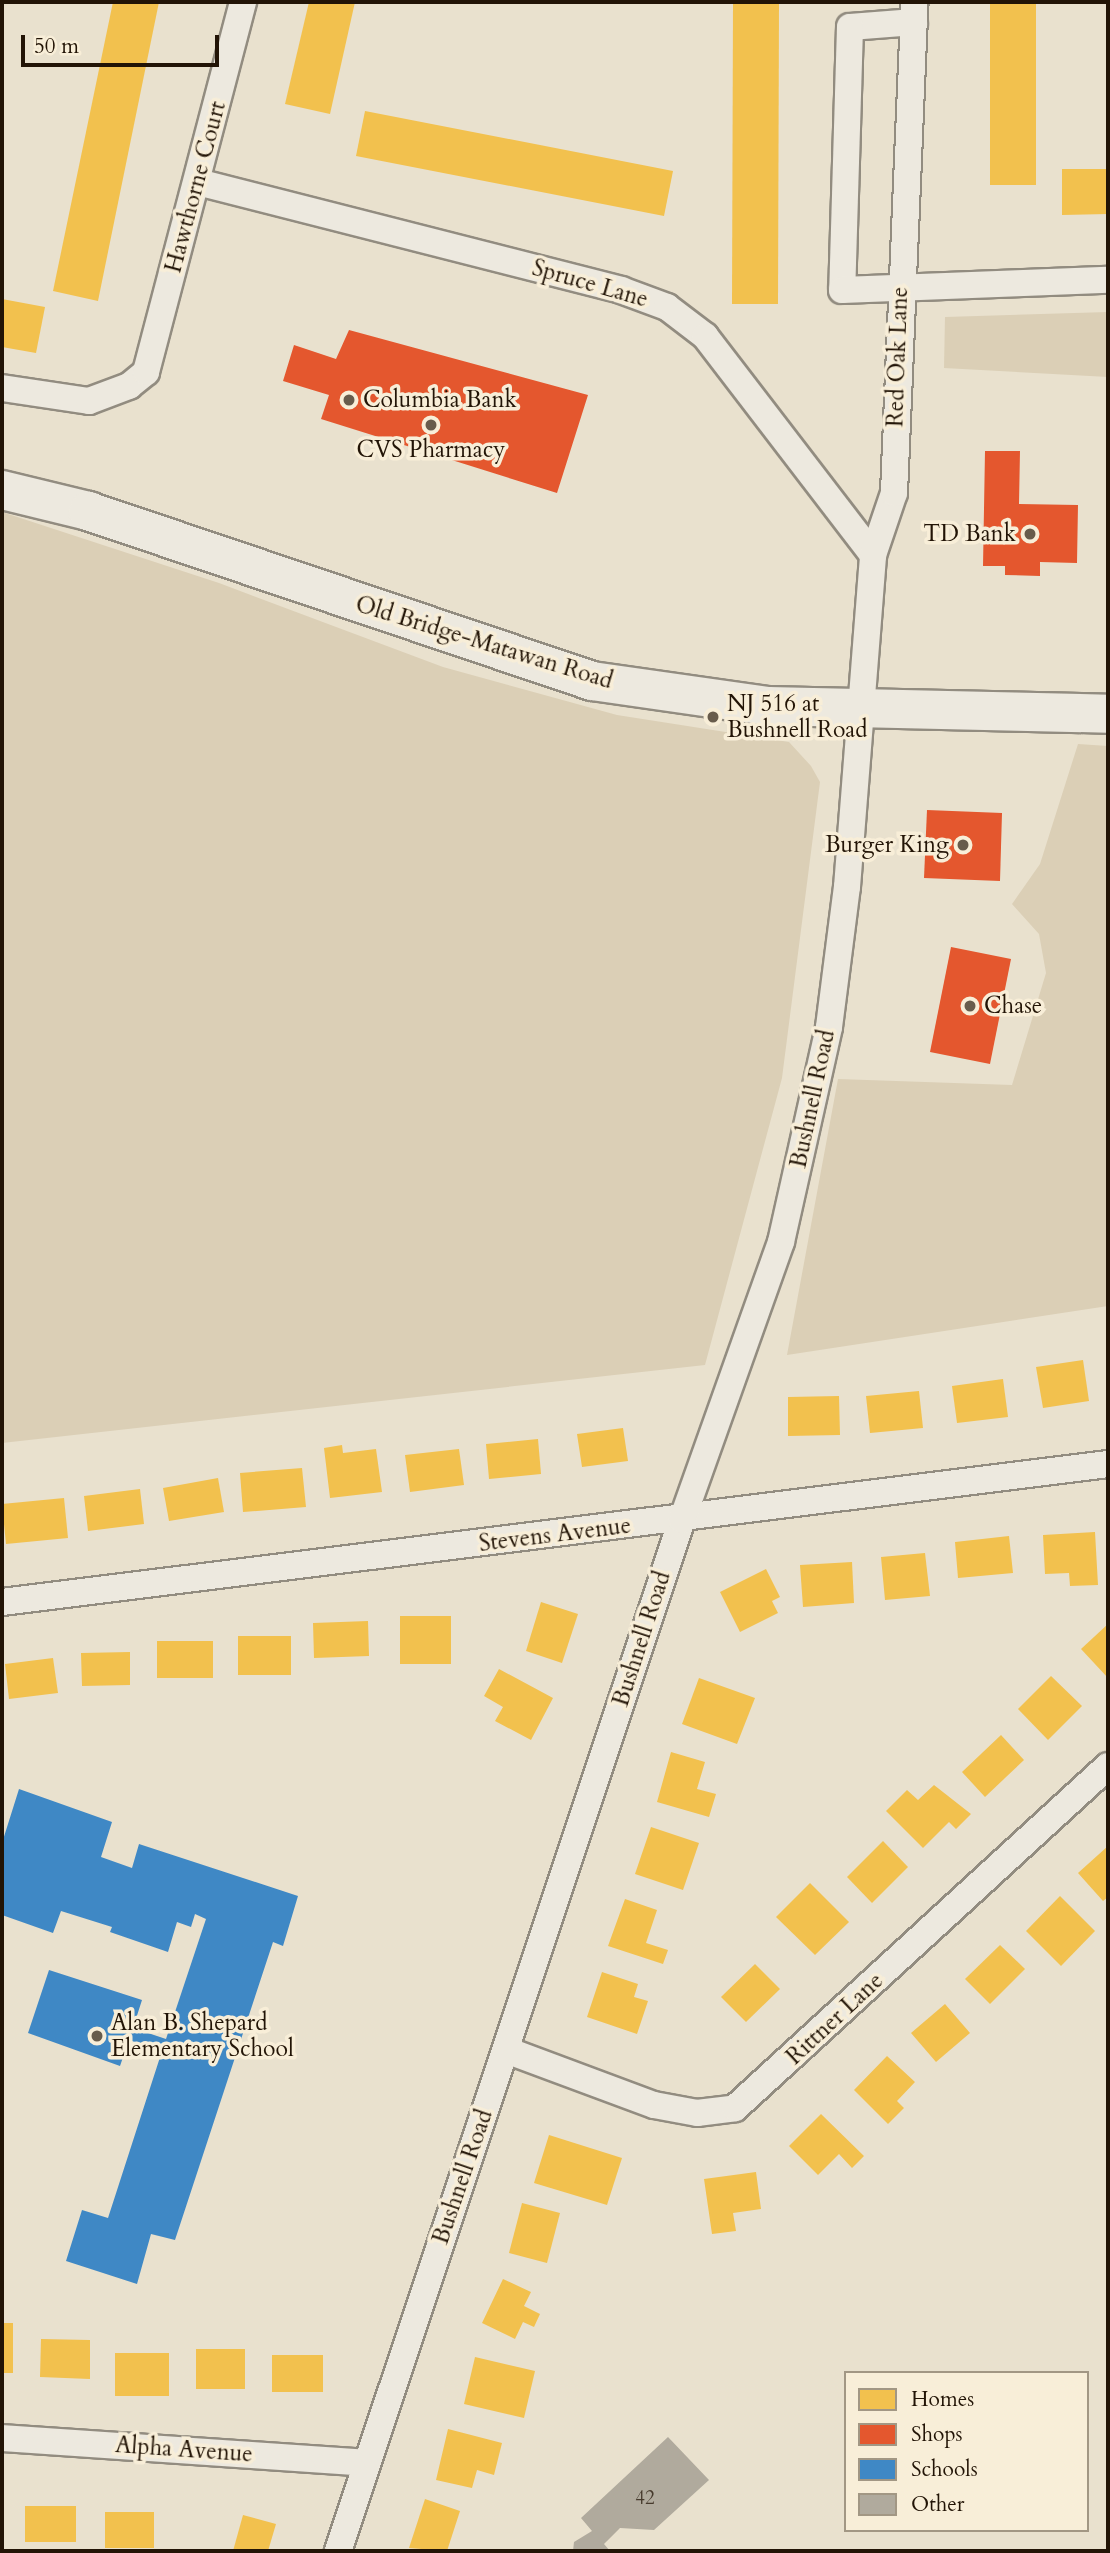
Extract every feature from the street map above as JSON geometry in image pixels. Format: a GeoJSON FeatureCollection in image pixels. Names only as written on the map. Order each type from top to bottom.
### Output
{"type":"FeatureCollection","features":[{"type":"Feature","properties":{"kind":"main road","name":"Old Bridge-Matawan Road"},"geometry":{"type":"LineString","coordinates":[[2,490],[88,511],[592,681],[768,706],[1108,714]]}},
{"type":"Feature","properties":{"kind":"street","name":"Hawthorne Court"},"geometry":{"type":"LineString","coordinates":[[2,388],[89,401],[128,386],[146,372],[198,182],[243,2]]}},
{"type":"Feature","properties":{"kind":"street"},"geometry":{"type":"LineString","coordinates":[[915,12],[850,27],[842,290],[900,290],[1108,280]]}},
{"type":"Feature","properties":{"kind":"street","name":"Red Oak Lane"},"geometry":{"type":"LineString","coordinates":[[862,708],[873,555],[894,493],[900,290],[915,12]]}},
{"type":"Feature","properties":{"kind":"street","name":"Spruce Lane"},"geometry":{"type":"LineString","coordinates":[[198,182],[621,290],[667,307],[705,336],[873,555]]}},
{"type":"Feature","properties":{"kind":"street","name":"Bushnell Road"},"geometry":{"type":"LineString","coordinates":[[338,2551],[682,1520],[781,1242],[826,1041],[846,887],[862,708]]}},
{"type":"Feature","properties":{"kind":"street","name":"Stevens Avenue"},"geometry":{"type":"LineString","coordinates":[[2,1602],[682,1520],[1108,1464]]}},
{"type":"Feature","properties":{"kind":"street","name":"Rittner Lane"},"geometry":{"type":"LineString","coordinates":[[506,2050],[654,2105],[697,2113],[734,2108],[762,2087],[1108,1766]]}},
{"type":"Feature","properties":{"kind":"street","name":"Alpha Avenue"},"geometry":{"type":"LineString","coordinates":[[2,2438],[367,2463]]}},
{"type":"Feature","properties":{"kind":"shaded area"},"geometry":{"type":"Polygon","coordinates":[[[1108,312],[1108,377],[944,368],[945,317],[1108,312]]]}},
{"type":"Feature","properties":{"kind":"shaded area"},"geometry":{"type":"Polygon","coordinates":[[[2,512],[219,583],[443,667],[617,715],[789,742],[811,766],[820,782],[782,1078],[705,1365],[2,1443],[2,512]]]}},
{"type":"Feature","properties":{"kind":"shaded area"},"geometry":{"type":"Polygon","coordinates":[[[1078,744],[1108,746],[1108,1306],[787,1355],[838,1079],[1012,1085],[1046,973],[1039,934],[1012,904],[1040,864],[1078,744]]]}},
{"type":"Feature","properties":{"kind":"building: Homes"},"geometry":{"type":"Polygon","coordinates":[[[113,2],[159,2],[98,301],[53,291],[113,2]]]}},
{"type":"Feature","properties":{"kind":"building: Homes"},"geometry":{"type":"Polygon","coordinates":[[[309,2],[355,2],[330,114],[285,104],[309,2]]]}},
{"type":"Feature","properties":{"kind":"building: Homes"},"geometry":{"type":"Polygon","coordinates":[[[733,2],[779,2],[778,304],[732,304],[733,2]]]}},
{"type":"Feature","properties":{"kind":"building: Homes"},"geometry":{"type":"Polygon","coordinates":[[[990,2],[1036,2],[1036,185],[990,185],[990,2]]]}},
{"type":"Feature","properties":{"kind":"building: Homes"},"geometry":{"type":"Polygon","coordinates":[[[365,111],[673,171],[664,216],[356,156],[365,111]]]}},
{"type":"Feature","properties":{"kind":"building: Homes"},"geometry":{"type":"Polygon","coordinates":[[[1062,169],[1108,169],[1108,214],[1062,215],[1062,169]]]}},
{"type":"Feature","properties":{"kind":"building: Homes"},"geometry":{"type":"Polygon","coordinates":[[[2,299],[45,307],[36,353],[2,347],[2,299]]]}},
{"type":"Feature","properties":{"kind":"building: Homes"},"geometry":{"type":"Polygon","coordinates":[[[1083,1360],[1089,1401],[1043,1408],[1036,1367],[1083,1360]]]}},
{"type":"Feature","properties":{"kind":"building: Homes"},"geometry":{"type":"Polygon","coordinates":[[[1003,1379],[1008,1417],[957,1423],[952,1386],[1003,1379]]]}},
{"type":"Feature","properties":{"kind":"building: Homes"},"geometry":{"type":"Polygon","coordinates":[[[919,1391],[923,1428],[870,1433],[866,1396],[919,1391]]]}},
{"type":"Feature","properties":{"kind":"building: Homes"},"geometry":{"type":"Polygon","coordinates":[[[839,1396],[840,1435],[788,1436],[788,1397],[839,1396]]]}},
{"type":"Feature","properties":{"kind":"building: Homes"},"geometry":{"type":"Polygon","coordinates":[[[623,1428],[628,1461],[582,1467],[577,1434],[623,1428]]]}},
{"type":"Feature","properties":{"kind":"building: Homes"},"geometry":{"type":"Polygon","coordinates":[[[538,1439],[541,1474],[489,1479],[486,1444],[538,1439]]]}},
{"type":"Feature","properties":{"kind":"building: Homes"},"geometry":{"type":"Polygon","coordinates":[[[342,1445],[343,1453],[376,1449],[382,1492],[330,1498],[324,1448],[342,1445]]]}},
{"type":"Feature","properties":{"kind":"building: Homes"},"geometry":{"type":"Polygon","coordinates":[[[459,1449],[464,1485],[410,1492],[405,1455],[459,1449]]]}},
{"type":"Feature","properties":{"kind":"building: Homes"},"geometry":{"type":"Polygon","coordinates":[[[302,1468],[306,1507],[243,1512],[240,1473],[302,1468]]]}},
{"type":"Feature","properties":{"kind":"building: Homes"},"geometry":{"type":"Polygon","coordinates":[[[218,1478],[224,1512],[169,1521],[163,1488],[218,1478]]]}},
{"type":"Feature","properties":{"kind":"building: Homes"},"geometry":{"type":"Polygon","coordinates":[[[140,1489],[144,1524],[88,1531],[84,1496],[140,1489]]]}},
{"type":"Feature","properties":{"kind":"building: Homes"},"geometry":{"type":"Polygon","coordinates":[[[64,1498],[68,1538],[6,1544],[2,1504],[64,1498]]]}},
{"type":"Feature","properties":{"kind":"building: Homes"},"geometry":{"type":"Polygon","coordinates":[[[1095,1532],[1098,1585],[1070,1586],[1069,1573],[1045,1574],[1043,1535],[1095,1532]]]}},
{"type":"Feature","properties":{"kind":"building: Homes"},"geometry":{"type":"Polygon","coordinates":[[[1009,1536],[1013,1573],[958,1578],[955,1542],[1009,1536]]]}},
{"type":"Feature","properties":{"kind":"building: Homes"},"geometry":{"type":"Polygon","coordinates":[[[925,1553],[930,1596],[885,1600],[881,1557],[925,1553]]]}},
{"type":"Feature","properties":{"kind":"building: Homes"},"geometry":{"type":"Polygon","coordinates":[[[852,1562],[854,1603],[803,1607],[800,1565],[852,1562]]]}},
{"type":"Feature","properties":{"kind":"building: Homes"},"geometry":{"type":"Polygon","coordinates":[[[766,1569],[780,1597],[772,1601],[778,1613],[740,1632],[720,1592],[766,1569]]]}},
{"type":"Feature","properties":{"kind":"building: Homes"},"geometry":{"type":"Polygon","coordinates":[[[541,1602],[578,1614],[562,1663],[526,1651],[541,1602]]]}},
{"type":"Feature","properties":{"kind":"building: Homes"},"geometry":{"type":"Polygon","coordinates":[[[400,1616],[451,1616],[451,1664],[400,1664],[400,1616]]]}},
{"type":"Feature","properties":{"kind":"building: Homes"},"geometry":{"type":"Polygon","coordinates":[[[368,1621],[369,1656],[314,1658],[313,1623],[368,1621]]]}},
{"type":"Feature","properties":{"kind":"building: Homes"},"geometry":{"type":"Polygon","coordinates":[[[1108,1624],[1108,1678],[1081,1649],[1108,1624]]]}},
{"type":"Feature","properties":{"kind":"building: Homes"},"geometry":{"type":"Polygon","coordinates":[[[238,1636],[291,1636],[291,1675],[238,1675],[238,1636]]]}},
{"type":"Feature","properties":{"kind":"building: Homes"},"geometry":{"type":"Polygon","coordinates":[[[157,1641],[213,1641],[213,1678],[157,1678],[157,1641]]]}},
{"type":"Feature","properties":{"kind":"building: Homes"},"geometry":{"type":"Polygon","coordinates":[[[130,1652],[130,1685],[82,1686],[81,1653],[130,1652]]]}},
{"type":"Feature","properties":{"kind":"building: Homes"},"geometry":{"type":"Polygon","coordinates":[[[53,1658],[58,1693],[9,1699],[5,1664],[53,1658]]]}},
{"type":"Feature","properties":{"kind":"building: Homes"},"geometry":{"type":"Polygon","coordinates":[[[499,1669],[553,1698],[531,1740],[495,1721],[503,1707],[484,1696],[499,1669]]]}},
{"type":"Feature","properties":{"kind":"building: Homes"},"geometry":{"type":"Polygon","coordinates":[[[1051,1676],[1082,1706],[1048,1740],[1018,1709],[1051,1676]]]}},
{"type":"Feature","properties":{"kind":"building: Homes"},"geometry":{"type":"Polygon","coordinates":[[[699,1678],[755,1698],[737,1744],[682,1724],[699,1678]]]}},
{"type":"Feature","properties":{"kind":"building: Homes"},"geometry":{"type":"Polygon","coordinates":[[[1001,1735],[1024,1760],[985,1797],[962,1772],[1001,1735]]]}},
{"type":"Feature","properties":{"kind":"building: Homes"},"geometry":{"type":"Polygon","coordinates":[[[671,1752],[705,1762],[697,1789],[716,1794],[709,1817],[657,1802],[671,1752]]]}},
{"type":"Feature","properties":{"kind":"building: Homes"},"geometry":{"type":"Polygon","coordinates":[[[934,1785],[971,1814],[956,1829],[949,1822],[923,1848],[886,1811],[907,1790],[918,1800],[934,1785]]]}},
{"type":"Feature","properties":{"kind":"building: Homes"},"geometry":{"type":"Polygon","coordinates":[[[651,1827],[699,1843],[683,1890],[635,1874],[651,1827]]]}},
{"type":"Feature","properties":{"kind":"building: Homes"},"geometry":{"type":"Polygon","coordinates":[[[883,1841],[908,1867],[872,1903],[847,1877],[883,1841]]]}},
{"type":"Feature","properties":{"kind":"building: Homes"},"geometry":{"type":"Polygon","coordinates":[[[1108,1846],[1108,1897],[1103,1901],[1078,1873],[1108,1846]]]}},
{"type":"Feature","properties":{"kind":"building: Homes"},"geometry":{"type":"Polygon","coordinates":[[[810,1883],[849,1922],[815,1955],[776,1917],[810,1883]]]}},
{"type":"Feature","properties":{"kind":"building: Homes"},"geometry":{"type":"Polygon","coordinates":[[[1060,1896],[1095,1931],[1061,1966],[1026,1931],[1060,1896]]]}},
{"type":"Feature","properties":{"kind":"building: Homes"},"geometry":{"type":"Polygon","coordinates":[[[625,1899],[657,1910],[646,1943],[668,1950],[663,1964],[608,1946],[625,1899]]]}},
{"type":"Feature","properties":{"kind":"building: Homes"},"geometry":{"type":"Polygon","coordinates":[[[1000,1945],[1025,1969],[990,2004],[965,1979],[1000,1945]]]}},
{"type":"Feature","properties":{"kind":"building: Homes"},"geometry":{"type":"Polygon","coordinates":[[[755,1964],[780,1989],[746,2022],[721,1997],[755,1964]]]}},
{"type":"Feature","properties":{"kind":"building: Homes"},"geometry":{"type":"Polygon","coordinates":[[[602,1972],[638,1984],[634,1997],[648,2001],[637,2034],[587,2017],[602,1972]]]}},
{"type":"Feature","properties":{"kind":"building: Homes"},"geometry":{"type":"Polygon","coordinates":[[[945,2004],[970,2033],[936,2062],[911,2033],[945,2004]]]}},
{"type":"Feature","properties":{"kind":"building: Homes"},"geometry":{"type":"Polygon","coordinates":[[[887,2056],[915,2082],[897,2101],[904,2108],[888,2124],[854,2090],[887,2056]]]}},
{"type":"Feature","properties":{"kind":"building: Homes"},"geometry":{"type":"Polygon","coordinates":[[[821,2114],[864,2156],[852,2168],[839,2154],[818,2175],[789,2146],[821,2114]]]}},
{"type":"Feature","properties":{"kind":"building: Homes"},"geometry":{"type":"Polygon","coordinates":[[[549,2135],[622,2158],[607,2205],[534,2183],[549,2135]]]}},
{"type":"Feature","properties":{"kind":"building: Homes"},"geometry":{"type":"Polygon","coordinates":[[[756,2172],[761,2209],[733,2213],[736,2231],[712,2234],[704,2179],[756,2172]]]}},
{"type":"Feature","properties":{"kind":"building: Homes"},"geometry":{"type":"Polygon","coordinates":[[[522,2203],[560,2213],[547,2263],[509,2253],[522,2203]]]}},
{"type":"Feature","properties":{"kind":"building: Homes"},"geometry":{"type":"Polygon","coordinates":[[[503,2279],[531,2292],[524,2306],[540,2314],[534,2327],[523,2322],[515,2339],[482,2323],[503,2279]]]}},
{"type":"Feature","properties":{"kind":"building: Homes"},"geometry":{"type":"Polygon","coordinates":[[[2,2323],[13,2323],[13,2373],[2,2373],[2,2323]]]}},
{"type":"Feature","properties":{"kind":"building: Homes"},"geometry":{"type":"Polygon","coordinates":[[[41,2339],[90,2340],[90,2379],[40,2377],[41,2339]]]}},
{"type":"Feature","properties":{"kind":"building: Homes"},"geometry":{"type":"Polygon","coordinates":[[[196,2349],[245,2349],[245,2389],[196,2389],[196,2349]]]}},
{"type":"Feature","properties":{"kind":"building: Homes"},"geometry":{"type":"Polygon","coordinates":[[[115,2353],[169,2353],[169,2396],[115,2396],[115,2353]]]}},
{"type":"Feature","properties":{"kind":"building: Homes"},"geometry":{"type":"Polygon","coordinates":[[[272,2355],[323,2355],[323,2392],[272,2392],[272,2355]]]}},
{"type":"Feature","properties":{"kind":"building: Homes"},"geometry":{"type":"Polygon","coordinates":[[[475,2357],[535,2371],[524,2418],[464,2404],[475,2357]]]}},
{"type":"Feature","properties":{"kind":"building: Homes"},"geometry":{"type":"Polygon","coordinates":[[[448,2429],[502,2443],[494,2475],[477,2470],[472,2488],[436,2480],[448,2429]]]}},
{"type":"Feature","properties":{"kind":"building: Homes"},"geometry":{"type":"Polygon","coordinates":[[[425,2499],[460,2511],[447,2551],[409,2548],[425,2499]]]}},
{"type":"Feature","properties":{"kind":"building: Homes"},"geometry":{"type":"Polygon","coordinates":[[[25,2506],[76,2506],[76,2542],[25,2542],[25,2506]]]}},
{"type":"Feature","properties":{"kind":"building: Homes"},"geometry":{"type":"Polygon","coordinates":[[[105,2512],[154,2512],[154,2548],[105,2548],[105,2512]]]}},
{"type":"Feature","properties":{"kind":"building: Homes"},"geometry":{"type":"Polygon","coordinates":[[[243,2515],[276,2524],[268,2551],[233,2551],[243,2515]]]}},
{"type":"Feature","properties":{"kind":"building: Shops"},"geometry":{"type":"Polygon","coordinates":[[[349,330],[588,395],[557,493],[321,419],[329,395],[283,381],[294,345],[336,359],[349,330]]]}},
{"type":"Feature","properties":{"kind":"building: Shops","name":"TD Bank"},"geometry":{"type":"Polygon","coordinates":[[[985,451],[1020,451],[1019,504],[1078,505],[1077,563],[1040,562],[1040,576],[1005,575],[1005,566],[983,566],[985,451]]]}},
{"type":"Feature","properties":{"kind":"building: Shops","name":"Burger King"},"geometry":{"type":"Polygon","coordinates":[[[927,810],[1002,813],[1000,881],[924,878],[927,810]]]}},
{"type":"Feature","properties":{"kind":"building: Shops","name":"Chase"},"geometry":{"type":"Polygon","coordinates":[[[951,947],[1011,959],[990,1064],[930,1052],[951,947]]]}},
{"type":"Feature","properties":{"kind":"building: Schools","name":"Alan B. Shepard Elementary School"},"geometry":{"type":"Polygon","coordinates":[[[19,1789],[112,1822],[101,1857],[132,1868],[139,1844],[298,1896],[283,1946],[273,1942],[175,2240],[151,2234],[137,2284],[66,2261],[82,2210],[108,2218],[162,2051],[129,2040],[120,2066],[28,2033],[49,1970],[142,2000],[133,2028],[166,2039],[206,1919],[195,1914],[191,1927],[177,1922],[168,1952],[110,1932],[112,1927],[61,1911],[53,1933],[2,1915],[2,1843],[19,1789]]]}},
{"type":"Feature","properties":{"kind":"building: Other"},"geometry":{"type":"Polygon","coordinates":[[[668,2437],[709,2480],[654,2530],[620,2528],[604,2544],[610,2551],[573,2551],[574,2542],[592,2531],[581,2518],[668,2437]]]}},
{"type":"Feature","properties":{"kind":"place","name":"Columbia Bank"},"geometry":{"type":"Point","coordinates":[349,400]}},
{"type":"Feature","properties":{"kind":"place","name":"CVS Pharmacy"},"geometry":{"type":"Point","coordinates":[431,425]}},
{"type":"Feature","properties":{"kind":"place","name":"TD Bank"},"geometry":{"type":"Point","coordinates":[1030,534]}},
{"type":"Feature","properties":{"kind":"place","name":"NJ 516 at Bushnell Road"},"geometry":{"type":"Point","coordinates":[713,717]}},
{"type":"Feature","properties":{"kind":"place","name":"Burger King"},"geometry":{"type":"Point","coordinates":[963,845]}},
{"type":"Feature","properties":{"kind":"place","name":"Chase"},"geometry":{"type":"Point","coordinates":[970,1006]}},
{"type":"Feature","properties":{"kind":"place","name":"Alan B. Shepard Elementary School"},"geometry":{"type":"Point","coordinates":[97,2036]}}]}
